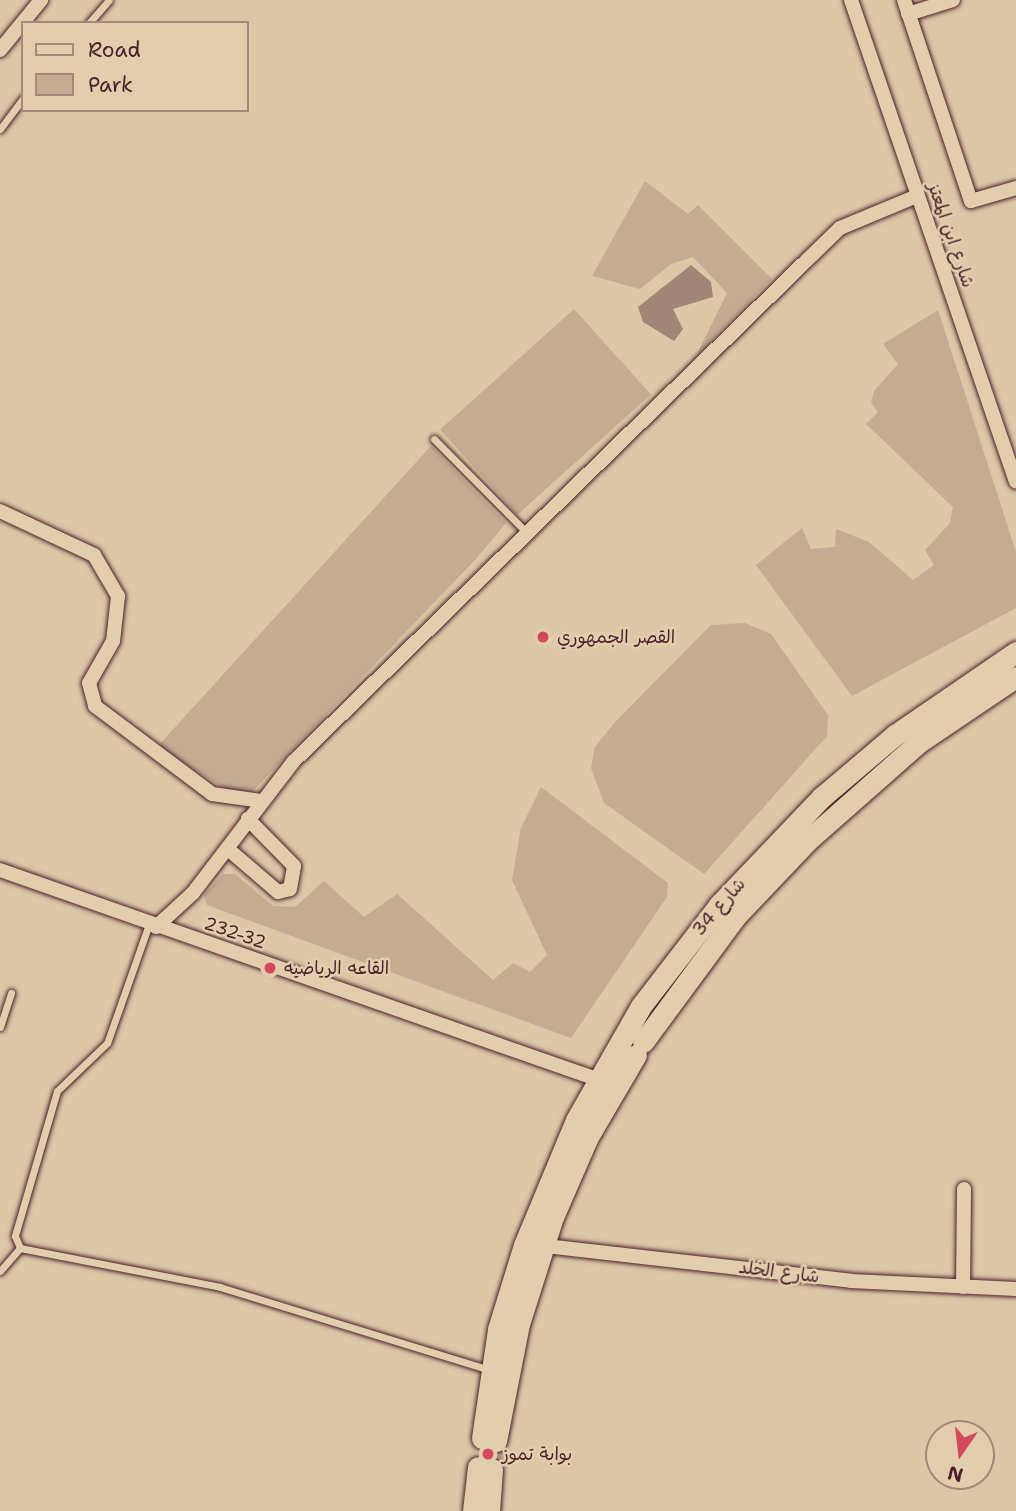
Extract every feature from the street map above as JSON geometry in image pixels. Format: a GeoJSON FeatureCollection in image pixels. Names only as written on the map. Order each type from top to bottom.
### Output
{"type":"FeatureCollection","features":[{"type":"Feature","properties":{"kind":"main road","name":"شارع 34"},"geometry":{"type":"LineString","coordinates":[[533,1245],[607,1082],[694,935],[788,830],[895,735],[1016,652]]}},
{"type":"Feature","properties":{"kind":"main road","name":"شارع 34"},"geometry":{"type":"LineString","coordinates":[[607,1082],[640,1048],[736,917],[807,841],[910,750],[1016,677]]}},
{"type":"Feature","properties":{"kind":"main road"},"geometry":{"type":"LineString","coordinates":[[489,1439],[499,1373],[533,1245]]}},
{"type":"Feature","properties":{"kind":"main road"},"geometry":{"type":"LineString","coordinates":[[474,1511],[485,1468],[489,1511]]}},
{"type":"Feature","properties":{"kind":"street"},"geometry":{"type":"LineString","coordinates":[[24,21],[41,0]]}},
{"type":"Feature","properties":{"kind":"street"},"geometry":{"type":"LineString","coordinates":[[953,0],[906,7],[971,201],[1016,188]]}},
{"type":"Feature","properties":{"kind":"street","name":"شارع ابن المعتز"},"geometry":{"type":"LineString","coordinates":[[854,1],[917,196],[1016,482]]}},
{"type":"Feature","properties":{"kind":"street"},"geometry":{"type":"LineString","coordinates":[[0,50],[21,24]]}},
{"type":"Feature","properties":{"kind":"street"},"geometry":{"type":"LineString","coordinates":[[153,925],[228,849],[261,801],[527,533],[840,228],[917,196]]}},
{"type":"Feature","properties":{"kind":"street"},"geometry":{"type":"LineString","coordinates":[[0,511],[94,555],[118,596],[113,641],[89,683],[95,706],[212,794],[261,801]]}},
{"type":"Feature","properties":{"kind":"street"},"geometry":{"type":"LineString","coordinates":[[228,849],[278,892],[290,889],[294,866],[248,819]]}},
{"type":"Feature","properties":{"kind":"street","name":"232-32"},"geometry":{"type":"LineString","coordinates":[[0,870],[607,1082]]}},
{"type":"Feature","properties":{"kind":"street"},"geometry":{"type":"LineString","coordinates":[[963,1287],[964,1189]]}},
{"type":"Feature","properties":{"kind":"street","name":"شارع الخلد"},"geometry":{"type":"LineString","coordinates":[[533,1245],[963,1287],[1016,1289]]}},
{"type":"Feature","properties":{"kind":"lane"},"geometry":{"type":"LineString","coordinates":[[91,21],[109,0]]}},
{"type":"Feature","properties":{"kind":"lane"},"geometry":{"type":"LineString","coordinates":[[0,129],[21,102]]}},
{"type":"Feature","properties":{"kind":"lane"},"geometry":{"type":"LineString","coordinates":[[434,439],[527,533]]}},
{"type":"Feature","properties":{"kind":"lane"},"geometry":{"type":"LineString","coordinates":[[20,1248],[15,1236],[57,1091],[107,1044],[153,925]]}},
{"type":"Feature","properties":{"kind":"lane"},"geometry":{"type":"LineString","coordinates":[[0,1027],[11,993]]}},
{"type":"Feature","properties":{"kind":"lane"},"geometry":{"type":"LineString","coordinates":[[0,1271],[20,1248]]}},
{"type":"Feature","properties":{"kind":"lane"},"geometry":{"type":"LineString","coordinates":[[20,1248],[220,1287],[499,1373]]}},
{"type":"Feature","properties":{"kind":"green space"},"geometry":{"type":"Polygon","coordinates":[[[645,181],[688,214],[698,205],[772,279],[696,356],[727,293],[693,257],[671,264],[640,289],[592,276],[645,181]]]}},
{"type":"Feature","properties":{"kind":"green space"},"geometry":{"type":"Polygon","coordinates":[[[574,309],[651,394],[517,515],[440,429],[574,309]]]}},
{"type":"Feature","properties":{"kind":"green space"},"geometry":{"type":"Polygon","coordinates":[[[938,310],[1016,552],[1016,608],[852,696],[756,565],[802,528],[811,549],[835,547],[836,529],[869,542],[913,580],[934,565],[925,550],[950,523],[953,507],[866,424],[878,412],[871,403],[874,391],[898,364],[883,344],[938,310]]]}},
{"type":"Feature","properties":{"kind":"green space"},"geometry":{"type":"Polygon","coordinates":[[[431,446],[506,523],[475,560],[252,792],[226,790],[158,746],[431,446]]]}},
{"type":"Feature","properties":{"kind":"green space"},"geometry":{"type":"Polygon","coordinates":[[[745,623],[771,634],[828,715],[827,736],[704,874],[604,803],[591,768],[595,747],[615,722],[711,625],[745,623]]]}},
{"type":"Feature","properties":{"kind":"green space"},"geometry":{"type":"Polygon","coordinates":[[[541,787],[668,883],[667,897],[571,1038],[207,905],[204,895],[223,874],[235,874],[273,906],[295,907],[324,881],[364,917],[397,894],[493,980],[513,963],[530,972],[547,955],[512,880],[521,828],[541,787]]]}},
{"type":"Feature","properties":{"kind":"shaded area"},"geometry":{"type":"Polygon","coordinates":[[[691,265],[711,282],[713,297],[673,309],[683,329],[674,341],[643,322],[638,307],[691,265]]]}},
{"type":"Feature","properties":{"kind":"tunnel"},"geometry":{"type":"LineString","coordinates":[[492,1469],[496,1441]]}},
{"type":"Feature","properties":{"kind":"place","name":"القصر الجمهوري"},"geometry":{"type":"Point","coordinates":[543,637]}},
{"type":"Feature","properties":{"kind":"place","name":"القاعه الرياضيه"},"geometry":{"type":"Point","coordinates":[270,968]}},
{"type":"Feature","properties":{"kind":"place","name":"بوابة تموز"},"geometry":{"type":"Point","coordinates":[488,1454]}}]}
